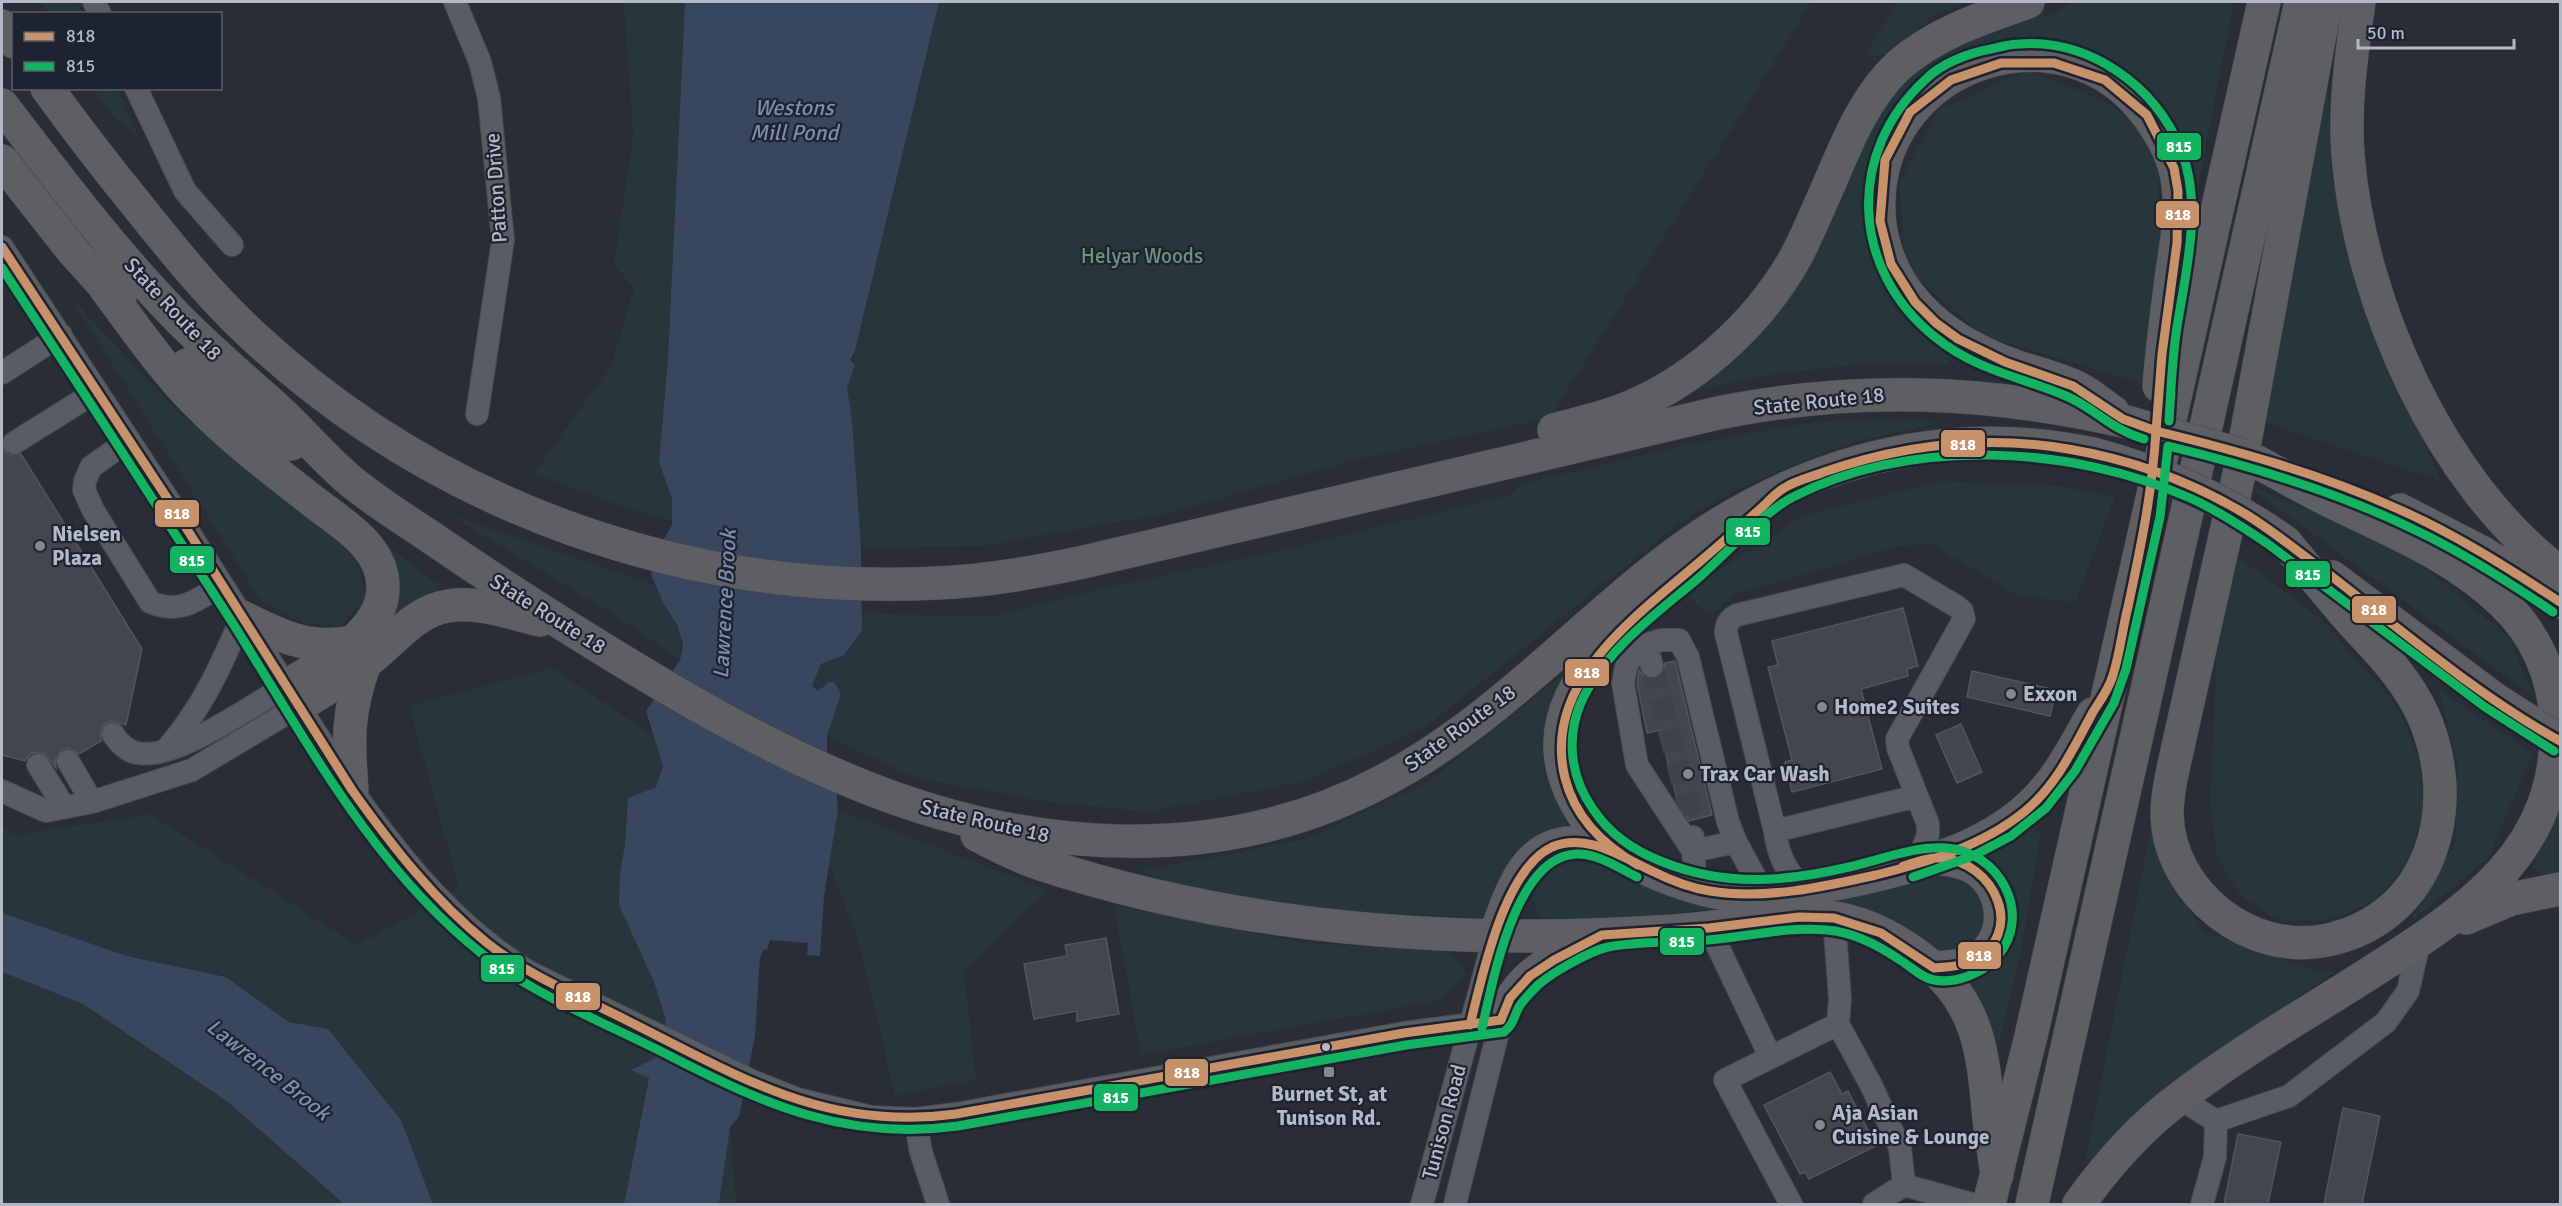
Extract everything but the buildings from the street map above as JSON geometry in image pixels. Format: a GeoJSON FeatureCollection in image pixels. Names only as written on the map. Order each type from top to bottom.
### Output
{"type":"FeatureCollection","features":[{"type":"Feature","properties":{"kind":"highway"},"geometry":{"type":"LineString","coordinates":[[1469,472],[1545,432],[1621,411],[1666,388],[1710,358],[1749,321],[1793,262],[1853,130],[1884,82],[1897,67],[1928,43],[1963,25],[2028,2]]}},
{"type":"Feature","properties":{"kind":"highway"},"geometry":{"type":"LineString","coordinates":[[1993,1190],[2031,1035],[2264,2]]}},
{"type":"Feature","properties":{"kind":"highway"},"geometry":{"type":"LineString","coordinates":[[2032,1204],[2189,511],[2301,2]]}},
{"type":"Feature","properties":{"kind":"highway"},"geometry":{"type":"LineString","coordinates":[[2285,542],[2392,665],[2413,697],[2435,749],[2441,789],[2435,840],[2411,887],[2388,911],[2373,921],[2358,930],[2326,940],[2293,942],[2262,936],[2247,931],[2221,915],[2199,895],[2184,870],[2172,842],[2167,814],[2173,769],[2238,474],[2326,2]]}},
{"type":"Feature","properties":{"kind":"highway"},"geometry":{"type":"LineString","coordinates":[[2359,2],[2349,80],[2348,155],[2360,231],[2382,307],[2414,382],[2439,430],[2467,474],[2512,531],[2560,573]]}},
{"type":"Feature","properties":{"kind":"highway"},"geometry":{"type":"LineString","coordinates":[[2,26],[12,39]]}},
{"type":"Feature","properties":{"kind":"highway"},"geometry":{"type":"LineString","coordinates":[[2127,422],[2077,388],[1990,357],[1953,335],[1910,297],[1893,270],[1882,239],[1879,205],[1879,187],[1888,152],[1906,117],[1933,90],[1964,70],[1994,59],[2025,54],[2059,58],[2092,69],[2107,77],[2132,97],[2153,122],[2167,147],[2176,173],[2178,217],[2162,351],[2150,502]]}},
{"type":"Feature","properties":{"kind":"highway","name":"State Route 18"},"geometry":{"type":"LineString","coordinates":[[49,90],[192,272],[249,332],[306,382],[367,425],[455,478],[520,509],[595,538],[688,563],[799,581],[903,585],[1012,576],[1079,563],[1718,413],[1794,400],[1907,393],[2024,402],[2127,422],[2322,480],[2403,512],[2483,553],[2560,602]]}},
{"type":"Feature","properties":{"kind":"highway","name":"State Route 18"},"geometry":{"type":"LineString","coordinates":[[2,105],[110,241],[175,316],[223,363],[275,407],[346,478],[464,560],[565,626],[752,734],[826,770],[902,801],[957,817],[1054,838],[1110,842],[1202,838],[1255,828],[1309,812],[1359,793],[1426,757],[1476,721],[1676,554],[1735,513],[1783,488],[1862,460],[1929,447],[2015,443],[2041,445],[2093,454],[2141,468],[2195,488],[2243,513],[2285,542],[2496,700],[2560,741]]}},
{"type":"Feature","properties":{"kind":"highway"},"geometry":{"type":"LineString","coordinates":[[2,161],[106,289],[164,366],[198,404],[259,459],[356,535],[371,551],[382,577],[382,597],[358,653],[350,714],[349,746],[352,790]]}},
{"type":"Feature","properties":{"kind":"highway"},"geometry":{"type":"LineString","coordinates":[[106,289],[190,368],[258,423],[346,478]]}},
{"type":"Feature","properties":{"kind":"highway"},"geometry":{"type":"LineString","coordinates":[[2246,456],[2332,502],[2403,535],[2469,576],[2492,592],[2515,615],[2533,640],[2543,661],[2554,699],[2557,731],[2553,772],[2543,810],[2527,842],[2504,870],[2427,937]]}},
{"type":"Feature","properties":{"kind":"highway"},"geometry":{"type":"LineString","coordinates":[[1611,849],[1579,812],[1568,791],[1562,770],[1560,755],[1562,722],[1574,690],[1591,663],[1618,633],[1783,488]]}},
{"type":"Feature","properties":{"kind":"highway"},"geometry":{"type":"LineString","coordinates":[[292,696],[419,617],[447,606],[482,606],[565,626]]}},
{"type":"Feature","properties":{"kind":"highway"},"geometry":{"type":"LineString","coordinates":[[242,617],[305,643],[358,653]]}},
{"type":"Feature","properties":{"kind":"highway"},"geometry":{"type":"LineString","coordinates":[[1495,935],[1518,880],[1540,854],[1556,845],[1575,842],[1611,849],[1647,869],[1696,887],[1731,894],[1764,894],[1802,888],[1928,860],[1992,834],[2037,800],[2062,770],[2111,681]]}},
{"type":"Feature","properties":{"kind":"highway"},"geometry":{"type":"LineString","coordinates":[[902,801],[1035,862],[1160,896],[1245,913],[1328,925],[1406,932],[1495,935],[1602,934],[1708,927],[1798,917],[1834,918],[1881,933],[1934,968],[1961,1001],[1978,1038],[1986,1070],[1993,1190]]}},
{"type":"Feature","properties":{"kind":"highway"},"geometry":{"type":"LineString","coordinates":[[1928,860],[1965,863],[1980,872],[1997,894],[2001,912],[1997,935],[1981,956],[1956,966],[1934,968]]}},
{"type":"Feature","properties":{"kind":"highway"},"geometry":{"type":"LineString","coordinates":[[2079,1204],[2115,1159],[2138,1135],[2179,1098],[2241,1055],[2427,937],[2511,899],[2560,889]]}},
{"type":"Feature","properties":{"kind":"highway"},"geometry":{"type":"LineString","coordinates":[[1485,1023],[1530,976],[1602,934]]}},
{"type":"Feature","properties":{"kind":"street","name":"Patton Drive"},"geometry":{"type":"LineString","coordinates":[[455,2],[480,62],[489,98],[503,240],[477,414]]}},
{"type":"Feature","properties":{"kind":"street"},"geometry":{"type":"LineString","coordinates":[[137,90],[185,191],[232,245]]}},
{"type":"Feature","properties":{"kind":"street"},"geometry":{"type":"LineString","coordinates":[[2,247],[380,830],[422,882],[487,942],[529,972],[752,1081],[797,1099],[871,1118],[915,1119],[1060,1096],[1392,1035],[1485,1023]]}},
{"type":"Feature","properties":{"kind":"street"},"geometry":{"type":"LineString","coordinates":[[2,373],[61,335]]}},
{"type":"Feature","properties":{"kind":"street"},"geometry":{"type":"LineString","coordinates":[[14,443],[97,391]]}},
{"type":"Feature","properties":{"kind":"street"},"geometry":{"type":"LineString","coordinates":[[129,440],[91,467],[84,490],[93,510],[150,602],[163,607],[182,607],[222,585]]}},
{"type":"Feature","properties":{"kind":"street"},"geometry":{"type":"LineString","coordinates":[[1802,888],[1785,868],[1777,848],[1775,831],[1726,633],[1728,622],[1737,615],[1904,575],[1956,606],[1962,611],[1964,619],[1897,739],[1898,748],[1928,824],[1928,860]]}},
{"type":"Feature","properties":{"kind":"street"},"geometry":{"type":"LineString","coordinates":[[165,751],[210,689],[242,617]]}},
{"type":"Feature","properties":{"kind":"street"},"geometry":{"type":"LineString","coordinates":[[1693,851],[1637,765],[1623,683],[1627,662],[1649,656],[1660,640],[1679,640],[1688,657],[1728,822],[1764,894]]}},
{"type":"Feature","properties":{"kind":"street"},"geometry":{"type":"LineString","coordinates":[[113,734],[121,745],[135,753],[155,754],[292,696]]}},
{"type":"Feature","properties":{"kind":"street"},"geometry":{"type":"LineString","coordinates":[[2,791],[46,811],[92,802],[192,770],[292,696]]}},
{"type":"Feature","properties":{"kind":"street"},"geometry":{"type":"LineString","coordinates":[[68,761],[92,802]]}},
{"type":"Feature","properties":{"kind":"street"},"geometry":{"type":"LineString","coordinates":[[38,765],[64,807]]}},
{"type":"Feature","properties":{"kind":"street"},"geometry":{"type":"LineString","coordinates":[[1775,831],[1917,796]]}},
{"type":"Feature","properties":{"kind":"street"},"geometry":{"type":"LineString","coordinates":[[1692,820],[1696,887]]}},
{"type":"Feature","properties":{"kind":"street"},"geometry":{"type":"LineString","coordinates":[[1693,851],[1736,842]]}},
{"type":"Feature","properties":{"kind":"street"},"geometry":{"type":"LineString","coordinates":[[1834,918],[1840,999],[1838,1024],[1871,1085],[1900,1148],[1904,1185]]}},
{"type":"Feature","properties":{"kind":"street"},"geometry":{"type":"LineString","coordinates":[[1708,927],[1770,1056]]}},
{"type":"Feature","properties":{"kind":"street","name":"Tunison Road"},"geometry":{"type":"LineString","coordinates":[[1455,1204],[1485,1023],[1495,935]]}},
{"type":"Feature","properties":{"kind":"street"},"geometry":{"type":"LineString","coordinates":[[2216,1122],[2289,1096],[2385,1022],[2408,991],[2427,937]]}},
{"type":"Feature","properties":{"kind":"street","name":"Tunison Road"},"geometry":{"type":"LineString","coordinates":[[1422,1204],[1485,1023]]}},
{"type":"Feature","properties":{"kind":"street"},"geometry":{"type":"LineString","coordinates":[[1791,1204],[1725,1080],[1838,1024]]}},
{"type":"Feature","properties":{"kind":"street"},"geometry":{"type":"LineString","coordinates":[[2179,1098],[2216,1122]]}},
{"type":"Feature","properties":{"kind":"street"},"geometry":{"type":"LineString","coordinates":[[915,1119],[921,1152],[938,1204]]}},
{"type":"Feature","properties":{"kind":"street"},"geometry":{"type":"LineString","coordinates":[[2202,1204],[2215,1157],[2216,1122]]}},
{"type":"Feature","properties":{"kind":"street"},"geometry":{"type":"LineString","coordinates":[[1904,1185],[1941,1200],[1972,1204]]}},
{"type":"Feature","properties":{"kind":"street"},"geometry":{"type":"LineString","coordinates":[[1874,1204],[1904,1185]]}},
{"type":"Feature","properties":{"kind":"green space"},"geometry":{"type":"Polygon","coordinates":[[[41,2],[77,2],[82,12],[47,12],[41,2]]]}},
{"type":"Feature","properties":{"kind":"green space"},"geometry":{"type":"Polygon","coordinates":[[[624,2],[685,2],[668,358],[659,462],[672,499],[672,521],[620,506],[534,473],[611,366],[634,288],[614,265],[633,135],[624,2]]]}},
{"type":"Feature","properties":{"kind":"green space","name":"Helyar Woods"},"geometry":{"type":"Polygon","coordinates":[[[939,2],[1812,2],[1550,418],[1362,458],[1169,513],[982,546],[861,547],[847,387],[939,2]]]}},
{"type":"Feature","properties":{"kind":"green space"},"geometry":{"type":"Polygon","coordinates":[[[1898,2],[1968,2],[1935,15],[1890,53],[1863,58],[1898,2]]]}},
{"type":"Feature","properties":{"kind":"green space"},"geometry":{"type":"Polygon","coordinates":[[[2072,2],[2234,2],[2197,193],[2149,88],[2120,67],[2038,35],[2035,43],[1982,49],[1867,193],[1954,354],[1948,364],[1864,364],[1772,374],[1684,393],[1704,373],[1876,112],[1917,64],[1998,26],[2043,9],[2046,18],[2072,2]]]}},
{"type":"Feature","properties":{"kind":"green space"},"geometry":{"type":"Polygon","coordinates":[[[2327,62],[2332,177],[2363,301],[2441,481],[2261,421],[2327,62]]]}},
{"type":"Feature","properties":{"kind":"green space"},"geometry":{"type":"Polygon","coordinates":[[[2027,70],[2106,102],[2156,141],[2162,245],[2142,383],[1983,336],[1906,268],[1899,183],[1938,110],[2027,70]]]}},
{"type":"Feature","properties":{"kind":"green space"},"geometry":{"type":"Polygon","coordinates":[[[95,90],[117,90],[140,140],[111,115],[95,90]]]}},
{"type":"Feature","properties":{"kind":"green space"},"geometry":{"type":"Polygon","coordinates":[[[68,294],[180,414],[311,518],[356,558],[367,597],[340,626],[303,623],[261,601],[68,294]]]}},
{"type":"Feature","properties":{"kind":"green space"},"geometry":{"type":"Polygon","coordinates":[[[1886,418],[1941,423],[1862,440],[1822,453],[1730,493],[1681,522],[1424,728],[1306,781],[1147,812],[1043,801],[916,778],[827,736],[841,694],[829,682],[818,691],[812,687],[821,663],[844,655],[862,630],[862,613],[987,617],[1118,585],[1292,548],[1509,495],[1522,484],[1685,445],[1809,423],[1886,418]]]}},
{"type":"Feature","properties":{"kind":"green space"},"geometry":{"type":"Polygon","coordinates":[[[1940,481],[2060,486],[2115,497],[2075,603],[2015,594],[1930,544],[1900,546],[1737,594],[1709,616],[1684,593],[1804,515],[1940,481]]]}},
{"type":"Feature","properties":{"kind":"green space"},"geometry":{"type":"Polygon","coordinates":[[[2247,485],[2399,547],[2509,637],[2535,698],[2247,485]]]}},
{"type":"Feature","properties":{"kind":"green space"},"geometry":{"type":"Polygon","coordinates":[[[449,514],[655,585],[678,630],[680,660],[620,619],[449,514]]]}},
{"type":"Feature","properties":{"kind":"green space"},"geometry":{"type":"Polygon","coordinates":[[[387,545],[440,586],[437,594],[393,622],[401,585],[387,545]]]}},
{"type":"Feature","properties":{"kind":"green space"},"geometry":{"type":"Polygon","coordinates":[[[2238,557],[2320,618],[2392,699],[2420,761],[2423,810],[2410,860],[2376,899],[2349,913],[2322,920],[2293,922],[2272,917],[2240,895],[2217,858],[2210,805],[2217,651],[2238,557]]]}},
{"type":"Feature","properties":{"kind":"green space"},"geometry":{"type":"Polygon","coordinates":[[[1591,652],[1545,738],[1567,829],[1513,854],[1487,918],[1319,910],[1169,883],[1139,871],[1306,839],[1429,781],[1591,652]]]}},
{"type":"Feature","properties":{"kind":"green space"},"geometry":{"type":"Polygon","coordinates":[[[552,668],[653,735],[663,766],[656,787],[628,798],[625,844],[620,873],[666,1020],[655,1058],[631,1070],[649,1077],[624,1204],[433,1204],[401,1120],[328,1029],[289,1022],[226,977],[127,956],[2,913],[2,827],[15,835],[150,814],[357,945],[459,888],[409,706],[552,668]]]}},
{"type":"Feature","properties":{"kind":"green space"},"geometry":{"type":"Polygon","coordinates":[[[2439,690],[2533,753],[2488,859],[2410,922],[2456,840],[2457,764],[2439,690]]]}},
{"type":"Feature","properties":{"kind":"green space"},"geometry":{"type":"Polygon","coordinates":[[[2560,804],[2560,880],[2547,881],[2533,868],[2560,804]]]}},
{"type":"Feature","properties":{"kind":"green space"},"geometry":{"type":"Polygon","coordinates":[[[838,810],[1049,890],[964,972],[976,1080],[895,1095],[859,943],[829,864],[838,810]]]}},
{"type":"Feature","properties":{"kind":"green space"},"geometry":{"type":"Polygon","coordinates":[[[2152,823],[2171,881],[2204,932],[2314,970],[2335,972],[2177,1080],[2084,1167],[2152,823]]]}},
{"type":"Feature","properties":{"kind":"green space"},"geometry":{"type":"Polygon","coordinates":[[[2029,827],[2041,832],[2021,950],[1995,1063],[1959,977],[1991,963],[1976,857],[2029,827]]]}},
{"type":"Feature","properties":{"kind":"green space"},"geometry":{"type":"Polygon","coordinates":[[[1573,853],[1729,908],[1570,922],[1540,917],[1532,896],[1545,868],[1573,853]]]}},
{"type":"Feature","properties":{"kind":"green space"},"geometry":{"type":"Polygon","coordinates":[[[1941,870],[1961,873],[1987,905],[1981,934],[1973,944],[1967,947],[1946,951],[1934,950],[1811,898],[1941,870]]]}},
{"type":"Feature","properties":{"kind":"green space"},"geometry":{"type":"Polygon","coordinates":[[[1114,906],[1305,943],[1451,952],[1467,975],[1440,1000],[1141,1055],[1114,906]]]}},
{"type":"Feature","properties":{"kind":"green space"},"geometry":{"type":"Polygon","coordinates":[[[2,972],[83,1004],[228,1102],[344,1204],[2,1204],[2,972]]]}},
{"type":"Feature","properties":{"kind":"green space"},"geometry":{"type":"Polygon","coordinates":[[[730,1127],[736,1204],[719,1204],[730,1127]]]}},
{"type":"Feature","properties":{"kind":"water"},"geometry":{"type":"Polygon","coordinates":[[[685,2],[939,2],[855,351],[850,360],[855,365],[847,387],[852,421],[861,547],[862,630],[844,655],[821,664],[812,686],[818,691],[829,682],[834,682],[841,694],[827,736],[827,752],[836,786],[838,810],[824,896],[820,956],[807,955],[808,943],[770,940],[767,950],[764,949],[760,957],[755,1036],[739,1117],[730,1127],[719,1204],[624,1204],[649,1078],[631,1070],[655,1058],[666,1020],[654,982],[619,905],[628,798],[656,787],[663,766],[646,711],[680,660],[683,645],[677,625],[664,604],[651,575],[655,554],[672,525],[672,499],[659,462],[668,358],[685,2]]]}},
{"type":"Feature","properties":{"kind":"water","name":"Lawrence Brook"},"geometry":{"type":"Polygon","coordinates":[[[2,913],[127,956],[226,977],[289,1022],[328,1029],[401,1120],[433,1204],[344,1204],[228,1102],[83,1004],[2,972],[2,913]]]}},
{"type":"Feature","properties":{"kind":"tunnel"},"geometry":{"type":"LineString","coordinates":[[1652,666],[1692,820]]}},
{"type":"Feature","properties":{"kind":"transit line","name":"815"},"geometry":{"type":"LineString","coordinates":[[2144,439],[2122,430],[2086,406],[2066,396],[1967,358],[1935,337],[1907,309],[1886,278],[1874,245],[1869,210],[1871,175],[1882,141],[1900,108],[1932,73],[1974,53],[2012,44],[2045,44],[2070,49],[2094,58],[2137,87],[2155,105],[2181,150],[2188,171],[2192,215],[2188,261],[2174,350],[2169,421]]}},
{"type":"Feature","properties":{"kind":"transit line","name":"818"},"geometry":{"type":"LineString","coordinates":[[2001,63],[2054,63],[2105,80],[2147,115],[2174,168],[2178,191],[2177,243],[2162,354],[2156,431],[2123,419],[2073,386],[2005,362],[1958,339],[1936,323],[1915,302],[1891,264],[1880,221],[1885,160],[1910,112],[1951,80],[2001,63]]}},
{"type":"Feature","properties":{"kind":"transit line","name":"818"},"geometry":{"type":"LineString","coordinates":[[2,247],[171,504],[352,790],[415,871],[449,909],[503,955],[555,985],[707,1061],[784,1095],[824,1107],[865,1115],[909,1117],[956,1114],[1404,1033],[1501,1020]]}},
{"type":"Feature","properties":{"kind":"transit line","name":"815"},"geometry":{"type":"LineString","coordinates":[[2,268],[232,622],[343,798],[406,881],[442,919],[481,953],[549,997],[742,1091],[810,1116],[844,1124],[918,1129],[958,1126],[1406,1045],[1504,1032],[1512,1023],[1523,1001],[1538,985],[1592,953],[1619,945],[1708,940],[1812,929],[1837,931],[1865,940],[1934,980],[1960,979],[1984,968],[1997,957],[2008,940],[2012,922],[2011,904],[2005,888],[1995,872],[1982,860],[1965,852],[1934,848],[1897,854],[1825,872],[1778,879],[1732,879],[1686,870],[1642,853],[1607,827],[1580,785],[1573,758],[1572,745],[1576,718],[1590,686],[1615,652],[1646,622],[1781,504],[1839,478],[1888,464],[1939,457],[1991,455],[2043,459],[2094,467],[2144,480],[2190,498],[2220,513],[2268,544],[2485,707],[2554,751]]}},
{"type":"Feature","properties":{"kind":"transit line","name":"818"},"geometry":{"type":"LineString","coordinates":[[1470,1025],[1489,953],[1508,900],[1535,859],[1552,847],[1565,843],[1591,844],[1616,853],[1673,880],[1703,890],[1751,894],[1772,893],[1856,880],[1935,858],[1990,834],[2024,812],[2046,790],[2063,766],[2112,678],[2145,520],[2156,431]]}},
{"type":"Feature","properties":{"kind":"transit line","name":"818"},"geometry":{"type":"LineString","coordinates":[[2156,431],[2279,464],[2369,496],[2461,540],[2560,602]]}},
{"type":"Feature","properties":{"kind":"transit line","name":"818"},"geometry":{"type":"LineString","coordinates":[[1638,865],[1613,849],[1592,829],[1576,806],[1565,778],[1561,743],[1567,711],[1581,681],[1624,627],[1782,489],[1800,480],[1854,463],[1914,449],[1975,443],[2006,443],[2068,449],[2136,465],[2201,490],[2263,526],[2469,683],[2560,741]]}},
{"type":"Feature","properties":{"kind":"transit line","name":"815"},"geometry":{"type":"LineString","coordinates":[[1913,877],[1973,856],[2011,836],[2046,808],[2075,771],[2114,703],[2126,669],[2160,517],[2168,446],[2294,481],[2386,516],[2469,558],[2553,612]]}},
{"type":"Feature","properties":{"kind":"transit line","name":"815"},"geometry":{"type":"LineString","coordinates":[[1482,1028],[1500,953],[1510,924],[1522,898],[1537,876],[1555,860],[1584,854],[1600,858],[1637,877]]}},
{"type":"Feature","properties":{"kind":"transit line","name":"818"},"geometry":{"type":"LineString","coordinates":[[1501,1020],[1510,998],[1530,976],[1554,960],[1602,935],[1709,928],[1799,917],[1834,918],[1881,933],[1934,968],[1966,964],[1988,950],[1998,935],[2001,918],[1998,901],[1989,885],[1976,871],[1959,862],[1939,858],[1926,859],[1903,866]]}},
{"type":"Feature","properties":{"kind":"place","name":"Nielsen Plaza"},"geometry":{"type":"Point","coordinates":[40,546]}},
{"type":"Feature","properties":{"kind":"place","name":"Exxon"},"geometry":{"type":"Point","coordinates":[2011,694]}},
{"type":"Feature","properties":{"kind":"place","name":"Home2 Suites"},"geometry":{"type":"Point","coordinates":[1822,707]}},
{"type":"Feature","properties":{"kind":"place","name":"Trax Car Wash"},"geometry":{"type":"Point","coordinates":[1688,774]}},
{"type":"Feature","properties":{"kind":"place","name":"Burnet St, at Tunison Rd."},"geometry":{"type":"Point","coordinates":[1329,1072]}},
{"type":"Feature","properties":{"kind":"place","name":"Aja Asian Cuisine & Lounge"},"geometry":{"type":"Point","coordinates":[1820,1125]}},
{"type":"Feature","properties":{"kind":"water label","name":"Westons Mill Pond"},"geometry":{"type":"Point","coordinates":[794,120]}}]}
